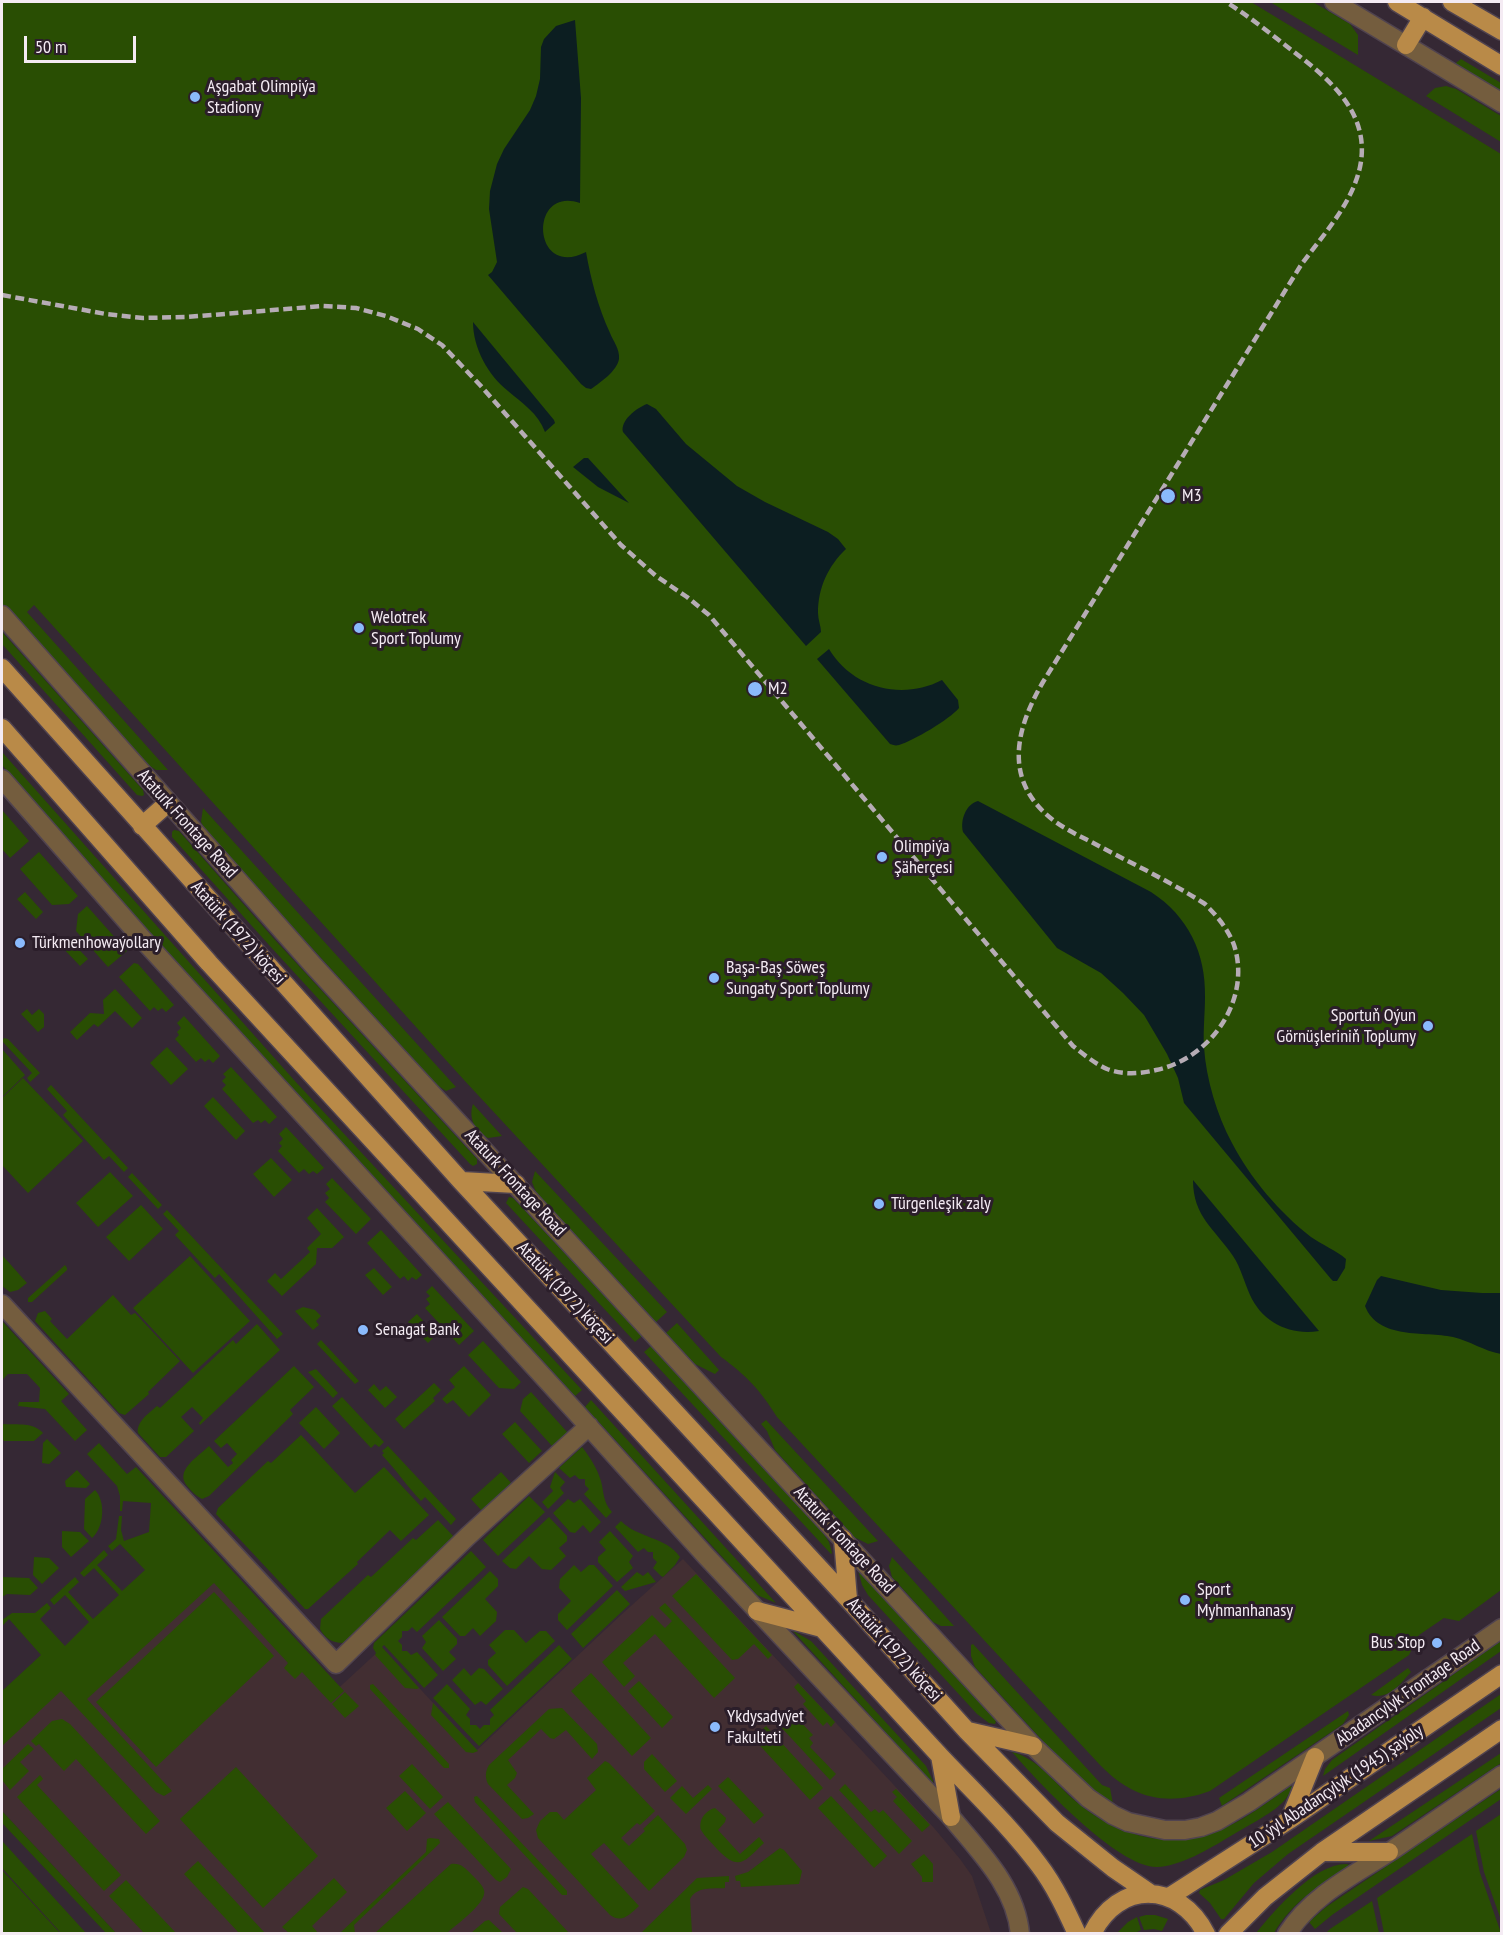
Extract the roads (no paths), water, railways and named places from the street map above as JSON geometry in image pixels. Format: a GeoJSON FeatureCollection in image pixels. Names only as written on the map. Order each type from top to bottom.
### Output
{"type":"FeatureCollection","features":[{"type":"Feature","properties":{"kind":"main road"},"geometry":{"type":"LineString","coordinates":[[1397,2],[1502,66]]}},
{"type":"Feature","properties":{"kind":"main road"},"geometry":{"type":"LineString","coordinates":[[1452,2],[1502,31]]}},
{"type":"Feature","properties":{"kind":"main road"},"geometry":{"type":"LineString","coordinates":[[1406,45],[1423,17]]}},
{"type":"Feature","properties":{"kind":"main road","name":"Atatürk (1972) köçesi"},"geometry":{"type":"LineString","coordinates":[[2,668],[461,1180],[967,1731],[1056,1824],[1151,1894]]}},
{"type":"Feature","properties":{"kind":"main road","name":"Atatürk (1972) köçesi"},"geometry":{"type":"LineString","coordinates":[[2,728],[209,963],[1010,1830],[1040,1866],[1077,1934]]}},
{"type":"Feature","properties":{"kind":"main road"},"geometry":{"type":"LineString","coordinates":[[142,826],[168,803]]}},
{"type":"Feature","properties":{"kind":"main road"},"geometry":{"type":"LineString","coordinates":[[461,1180],[516,1185]]}},
{"type":"Feature","properties":{"kind":"main road"},"geometry":{"type":"LineString","coordinates":[[843,1539],[848,1599]]}},
{"type":"Feature","properties":{"kind":"main road"},"geometry":{"type":"LineString","coordinates":[[757,1611],[822,1628]]}},
{"type":"Feature","properties":{"kind":"main road","name":"10 ýyl Abadançylyk (1945) şaýoly"},"geometry":{"type":"LineString","coordinates":[[1169,1897],[1289,1820],[1502,1674]]}},
{"type":"Feature","properties":{"kind":"main road"},"geometry":{"type":"LineString","coordinates":[[1228,1934],[1265,1897],[1322,1851],[1502,1730]]}},
{"type":"Feature","properties":{"kind":"main road"},"geometry":{"type":"LineString","coordinates":[[967,1731],[1033,1746]]}},
{"type":"Feature","properties":{"kind":"main road"},"geometry":{"type":"LineString","coordinates":[[940,1756],[951,1817]]}},
{"type":"Feature","properties":{"kind":"main road"},"geometry":{"type":"LineString","coordinates":[[1289,1820],[1315,1757]]}},
{"type":"Feature","properties":{"kind":"main road"},"geometry":{"type":"LineString","coordinates":[[1322,1851],[1389,1852]]}},
{"type":"Feature","properties":{"kind":"main road"},"geometry":{"type":"LineString","coordinates":[[1092,1934],[1099,1920],[1113,1906],[1131,1897],[1151,1894],[1169,1897],[1186,1906],[1199,1920],[1206,1934]]}},
{"type":"Feature","properties":{"kind":"street"},"geometry":{"type":"LineString","coordinates":[[1334,2],[1502,103]]}},
{"type":"Feature","properties":{"kind":"street","name":"Ataturk Frontage Road"},"geometry":{"type":"LineString","coordinates":[[2,615],[313,965],[1033,1746]]}},
{"type":"Feature","properties":{"kind":"street"},"geometry":{"type":"LineString","coordinates":[[2,779],[146,943],[697,1547],[951,1817],[986,1859],[1000,1880],[1016,1909],[1020,1934]]}},
{"type":"Feature","properties":{"kind":"street"},"geometry":{"type":"LineString","coordinates":[[2,1304],[336,1664],[475,1530],[589,1426]]}},
{"type":"Feature","properties":{"kind":"street","name":"Abadancylyk Frontage Road"},"geometry":{"type":"LineString","coordinates":[[1315,1757],[1502,1628]]}},
{"type":"Feature","properties":{"kind":"street"},"geometry":{"type":"LineString","coordinates":[[1033,1746],[1100,1806],[1128,1822],[1165,1830],[1185,1830],[1217,1821],[1315,1757]]}},
{"type":"Feature","properties":{"kind":"street"},"geometry":{"type":"LineString","coordinates":[[1287,1934],[1302,1914],[1334,1887],[1502,1775]]}},
{"type":"Feature","properties":{"kind":"railway"},"geometry":{"type":"LineString","coordinates":[[2,295],[106,314],[143,318],[187,317],[323,306],[356,308],[386,316],[418,329],[442,345],[621,545],[656,576],[709,615],[1073,1046],[1098,1064],[1113,1071],[1132,1073],[1156,1070],[1176,1064],[1194,1054],[1222,1024],[1237,986],[1238,966],[1232,939],[1222,923],[1205,904],[1053,820],[1037,805],[1026,789],[1020,772],[1019,754],[1026,718],[1043,682],[1301,265],[1344,206],[1360,167],[1362,147],[1359,128],[1342,96],[1315,69],[1226,2]]}},
{"type":"Feature","properties":{"kind":"place","name":"Aşgabat Olimpiýa Stadiony"},"geometry":{"type":"Point","coordinates":[195,97]}},
{"type":"Feature","properties":{"kind":"place","name":"M3"},"geometry":{"type":"Point","coordinates":[1168,496]}},
{"type":"Feature","properties":{"kind":"place","name":"Welotrek Sport Toplumy"},"geometry":{"type":"Point","coordinates":[359,628]}},
{"type":"Feature","properties":{"kind":"place","name":"M2"},"geometry":{"type":"Point","coordinates":[755,689]}},
{"type":"Feature","properties":{"kind":"place","name":"Olimpiýa Şäherçesi"},"geometry":{"type":"Point","coordinates":[882,857]}},
{"type":"Feature","properties":{"kind":"place","name":"Türkmenhowaýollary"},"geometry":{"type":"Point","coordinates":[20,943]}},
{"type":"Feature","properties":{"kind":"place","name":"Başa-Baş Söweş Sungaty Sport Toplumy"},"geometry":{"type":"Point","coordinates":[714,978]}},
{"type":"Feature","properties":{"kind":"place","name":"Sportuň Oýun Görnüşleriniň Toplumy"},"geometry":{"type":"Point","coordinates":[1428,1026]}},
{"type":"Feature","properties":{"kind":"place","name":"Türgenleşik zaly"},"geometry":{"type":"Point","coordinates":[879,1204]}},
{"type":"Feature","properties":{"kind":"place","name":"Senagat Bank"},"geometry":{"type":"Point","coordinates":[363,1330]}},
{"type":"Feature","properties":{"kind":"place","name":"Sport Myhmanhanasy"},"geometry":{"type":"Point","coordinates":[1185,1600]}},
{"type":"Feature","properties":{"kind":"place","name":"Bus Stop"},"geometry":{"type":"Point","coordinates":[1437,1643]}},
{"type":"Feature","properties":{"kind":"place","name":"Ykdysadyýet Fakulteti"},"geometry":{"type":"Point","coordinates":[715,1727]}}]}
